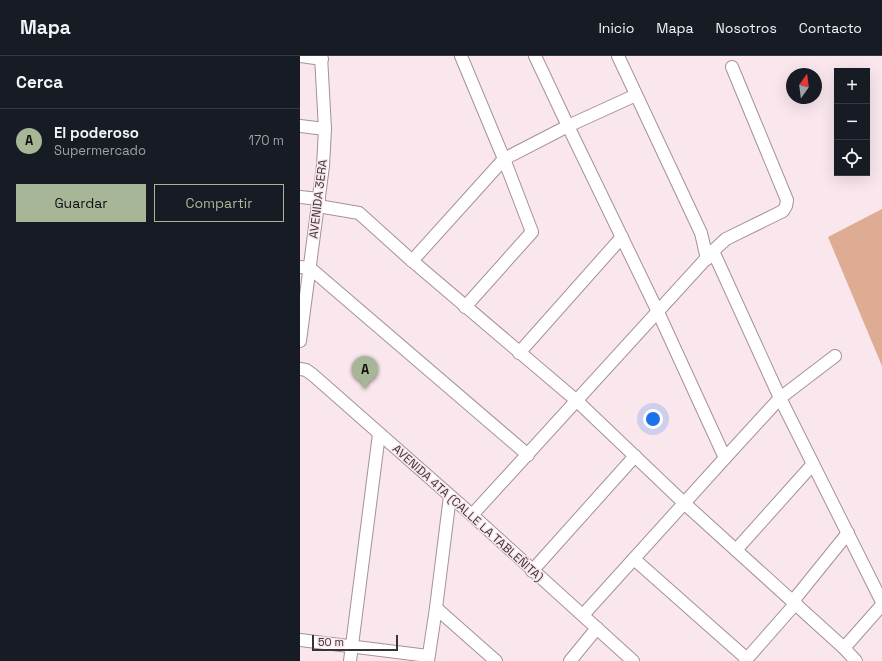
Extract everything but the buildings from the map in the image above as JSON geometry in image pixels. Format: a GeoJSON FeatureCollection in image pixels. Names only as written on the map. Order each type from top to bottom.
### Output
{"type":"FeatureCollection","features":[{"type":"Feature","properties":{"kind":"street"},"geometry":{"type":"LineString","coordinates":[[300,56],[321,57]]}},
{"type":"Feature","properties":{"kind":"street"},"geometry":{"type":"LineString","coordinates":[[461,56],[504,159],[532,232],[465,307]]}},
{"type":"Feature","properties":{"kind":"street"},"geometry":{"type":"LineString","coordinates":[[535,56],[658,312],[725,458]]}},
{"type":"Feature","properties":{"kind":"street"},"geometry":{"type":"LineString","coordinates":[[618,56],[710,255],[882,602]]}},
{"type":"Feature","properties":{"kind":"street","name":"AVENIDA 3ERA"},"geometry":{"type":"LineString","coordinates":[[300,341],[305,268],[318,202],[323,166],[325,129],[321,57]]}},
{"type":"Feature","properties":{"kind":"street"},"geometry":{"type":"LineString","coordinates":[[472,515],[726,239],[783,212],[787,200],[732,67]]}},
{"type":"Feature","properties":{"kind":"street"},"geometry":{"type":"LineString","coordinates":[[412,261],[504,159],[568,126],[636,94]]}},
{"type":"Feature","properties":{"kind":"street"},"geometry":{"type":"LineString","coordinates":[[300,126],[325,129]]}},
{"type":"Feature","properties":{"kind":"street"},"geometry":{"type":"LineString","coordinates":[[300,197],[359,213],[465,307],[577,401],[684,503],[794,602],[856,661]]}},
{"type":"Feature","properties":{"kind":"street"},"geometry":{"type":"LineString","coordinates":[[519,353],[622,237]]}},
{"type":"Feature","properties":{"kind":"street"},"geometry":{"type":"LineString","coordinates":[[305,268],[528,455]]}},
{"type":"Feature","properties":{"kind":"street"},"geometry":{"type":"LineString","coordinates":[[583,615],[780,398],[835,356]]}},
{"type":"Feature","properties":{"kind":"street","name":"AVENIDA 4TA (CALLE LA TABLEÑITA)"},"geometry":{"type":"LineString","coordinates":[[300,369],[306,370],[313,375],[472,515],[633,661]]}},
{"type":"Feature","properties":{"kind":"street"},"geometry":{"type":"LineString","coordinates":[[350,661],[379,434]]}},
{"type":"Feature","properties":{"kind":"street"},"geometry":{"type":"LineString","coordinates":[[532,570],[635,456]]}},
{"type":"Feature","properties":{"kind":"street"},"geometry":{"type":"LineString","coordinates":[[736,550],[813,464]]}},
{"type":"Feature","properties":{"kind":"street"},"geometry":{"type":"LineString","coordinates":[[300,640],[428,658],[450,496]]}},
{"type":"Feature","properties":{"kind":"street"},"geometry":{"type":"LineString","coordinates":[[634,559],[746,660],[848,533]]}},
{"type":"Feature","properties":{"kind":"street"},"geometry":{"type":"LineString","coordinates":[[844,648],[882,605]]}},
{"type":"Feature","properties":{"kind":"street"},"geometry":{"type":"LineString","coordinates":[[436,608],[496,661]]}},
{"type":"Feature","properties":{"kind":"street"},"geometry":{"type":"LineString","coordinates":[[570,661],[597,628]]}},
{"type":"Feature","properties":{"kind":"shaded area"},"geometry":{"type":"Polygon","coordinates":[[[882,209],[882,366],[828,237],[882,209]]]}},
{"type":"Feature","properties":{"kind":"place","name":"El poderoso"},"geometry":{"type":"Point","coordinates":[365,389]}}]}
